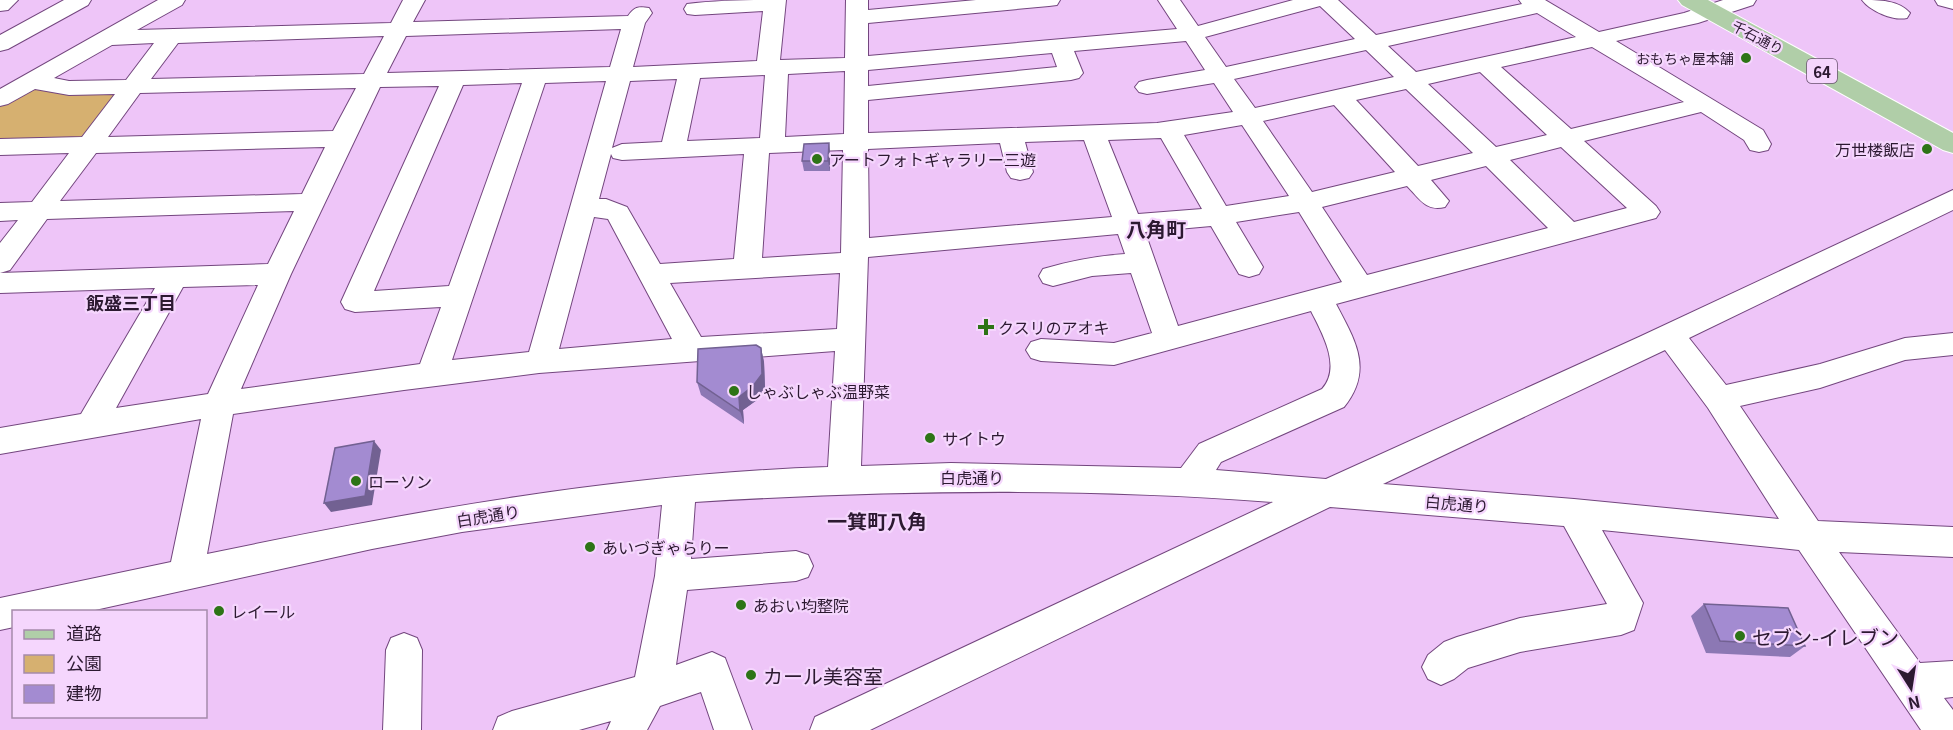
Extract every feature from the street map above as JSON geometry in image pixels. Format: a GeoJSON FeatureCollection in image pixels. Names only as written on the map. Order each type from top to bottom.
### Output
{"type":"FeatureCollection","features":[{"type":"Feature","properties":{"kind":"main road","name":"千石通り"},"geometry":{"type":"LineString","coordinates":[[1717,3],[1953,127]]}},
{"type":"Feature","properties":{"kind":"main road","name":"千石通り"},"geometry":{"type":"LineString","coordinates":[[1717,3],[1953,144]]}},
{"type":"Feature","properties":{"kind":"street"},"geometry":{"type":"LineString","coordinates":[[0,5],[7,0]]}},
{"type":"Feature","properties":{"kind":"street"},"geometry":{"type":"LineString","coordinates":[[0,44],[80,0]]}},
{"type":"Feature","properties":{"kind":"street"},"geometry":{"type":"LineString","coordinates":[[0,99],[174,0]]}},
{"type":"Feature","properties":{"kind":"street"},"geometry":{"type":"LineString","coordinates":[[186,574],[220,402],[341,139],[414,0]]}},
{"type":"Feature","properties":{"kind":"street"},"geometry":{"type":"LineString","coordinates":[[844,480],[852,339],[857,142],[857,8],[1049,0]]}},
{"type":"Feature","properties":{"kind":"street"},"geometry":{"type":"LineString","coordinates":[[1169,0],[1306,202],[1360,287]]}},
{"type":"Feature","properties":{"kind":"street"},"geometry":{"type":"LineString","coordinates":[[32,81],[56,87],[132,87],[621,74],[856,64],[1192,34],[1286,4],[1318,0]]}},
{"type":"Feature","properties":{"kind":"street"},"geometry":{"type":"LineString","coordinates":[[1326,0],[1491,156],[1569,234]]}},
{"type":"Feature","properties":{"kind":"street"},"geometry":{"type":"LineString","coordinates":[[1873,0],[1899,14]]}},
{"type":"Feature","properties":{"kind":"street"},"geometry":{"type":"LineString","coordinates":[[1946,0],[1953,3]]}},
{"type":"Feature","properties":{"kind":"street"},"geometry":{"type":"LineString","coordinates":[[695,9],[775,2],[773,68],[765,145],[747,267]]}},
{"type":"Feature","properties":{"kind":"street"},"geometry":{"type":"LineString","coordinates":[[1147,87],[1220,75],[1372,43],[1535,3],[1729,117],[1754,135],[1759,144]]}},
{"type":"Feature","properties":{"kind":"street"},"geometry":{"type":"LineString","coordinates":[[622,152],[1168,129],[1248,117],[1690,18],[1717,3]]}},
{"type":"Feature","properties":{"kind":"street"},"geometry":{"type":"LineString","coordinates":[[106,38],[399,29],[637,17],[541,362]]}},
{"type":"Feature","properties":{"kind":"street"},"geometry":{"type":"LineString","coordinates":[[0,263],[171,36]]}},
{"type":"Feature","properties":{"kind":"street"},"geometry":{"type":"LineString","coordinates":[[856,94],[1071,73],[1061,45]]}},
{"type":"Feature","properties":{"kind":"street"},"geometry":{"type":"LineString","coordinates":[[1041,350],[1114,354],[1318,297],[1647,212],[1484,63]]}},
{"type":"Feature","properties":{"kind":"street"},"geometry":{"type":"LineString","coordinates":[[673,150],[690,71]]}},
{"type":"Feature","properties":{"kind":"street"},"geometry":{"type":"LineString","coordinates":[[432,374],[536,76]]}},
{"type":"Feature","properties":{"kind":"street"},"geometry":{"type":"LineString","coordinates":[[454,79],[354,302],[459,296]]}},
{"type":"Feature","properties":{"kind":"street"},"geometry":{"type":"LineString","coordinates":[[1339,96],[1436,201]]}},
{"type":"Feature","properties":{"kind":"street"},"geometry":{"type":"LineString","coordinates":[[650,274],[747,267],[1128,223],[1219,216],[1306,202],[1705,104]]}},
{"type":"Feature","properties":{"kind":"street"},"geometry":{"type":"LineString","coordinates":[[1729,117],[1752,106]]}},
{"type":"Feature","properties":{"kind":"street"},"geometry":{"type":"LineString","coordinates":[[1168,129],[1249,267]]}},
{"type":"Feature","properties":{"kind":"street"},"geometry":{"type":"LineString","coordinates":[[1093,132],[1168,338]]}},
{"type":"Feature","properties":{"kind":"street"},"geometry":{"type":"LineString","coordinates":[[1011,135],[1020,172]]}},
{"type":"Feature","properties":{"kind":"street"},"geometry":{"type":"LineString","coordinates":[[0,147],[341,139]]}},
{"type":"Feature","properties":{"kind":"street"},"geometry":{"type":"LineString","coordinates":[[829,730],[1268,520],[1331,493],[1670,335],[1952,199]]}},
{"type":"Feature","properties":{"kind":"street"},"geometry":{"type":"LineString","coordinates":[[0,212],[311,202]]}},
{"type":"Feature","properties":{"kind":"street"},"geometry":{"type":"LineString","coordinates":[[583,209],[606,208],[618,213],[693,350]]}},
{"type":"Feature","properties":{"kind":"street"},"geometry":{"type":"LineString","coordinates":[[1053,276],[1092,266],[1142,262]]}},
{"type":"Feature","properties":{"kind":"street"},"geometry":{"type":"LineString","coordinates":[[0,283],[277,274]]}},
{"type":"Feature","properties":{"kind":"street"},"geometry":{"type":"LineString","coordinates":[[91,425],[175,278]]}},
{"type":"Feature","properties":{"kind":"street"},"geometry":{"type":"LineString","coordinates":[[1190,482],[1210,453],[1333,398],[1343,386],[1347,372],[1341,343],[1318,297]]}},
{"type":"Feature","properties":{"kind":"street"},"geometry":{"type":"LineString","coordinates":[[1670,335],[1719,399],[1808,536],[1944,730]]}},
{"type":"Feature","properties":{"kind":"street"},"geometry":{"type":"LineString","coordinates":[[0,441],[220,402],[432,374],[541,362],[852,339]]}},
{"type":"Feature","properties":{"kind":"street"},"geometry":{"type":"LineString","coordinates":[[1719,399],[1820,376],[1905,349],[1953,344]]}},
{"type":"Feature","properties":{"kind":"street","name":"白虎通り"},"geometry":{"type":"LineString","coordinates":[[19,610],[372,534],[560,504],[680,489],[844,480],[972,477],[1190,482],[1574,513],[1808,536],[1953,542]]}},
{"type":"Feature","properties":{"kind":"street"},"geometry":{"type":"LineString","coordinates":[[626,730],[655,678],[672,576],[680,489]]}},
{"type":"Feature","properties":{"kind":"street"},"geometry":{"type":"LineString","coordinates":[[1441,667],[1457,654],[1520,635],[1621,618],[1625,603],[1574,513]]}},
{"type":"Feature","properties":{"kind":"street"},"geometry":{"type":"LineString","coordinates":[[672,576],[796,566]]}},
{"type":"Feature","properties":{"kind":"street"},"geometry":{"type":"LineString","coordinates":[[402,730],[404,650]]}},
{"type":"Feature","properties":{"kind":"street"},"geometry":{"type":"LineString","coordinates":[[512,730],[648,692],[712,670],[734,730]]}},
{"type":"Feature","properties":{"kind":"street"},"geometry":{"type":"LineString","coordinates":[[1911,682],[1953,679]]}},
{"type":"Feature","properties":{"kind":"green space"},"geometry":{"type":"Polygon","coordinates":[[[31,84],[125,89],[85,142],[0,145],[0,102],[31,84]]]}},
{"type":"Feature","properties":{"kind":"building"},"geometry":{"type":"Polygon","coordinates":[[[829,143],[828,161],[802,161],[804,144],[829,143]]]}},
{"type":"Feature","properties":{"kind":"building","name":"しゃぶしゃぶ温野菜"},"geometry":{"type":"Polygon","coordinates":[[[756,345],[761,348],[762,374],[753,386],[739,397],[740,411],[697,382],[698,349],[756,345]]]}},
{"type":"Feature","properties":{"kind":"building","name":"ローソン"},"geometry":{"type":"Polygon","coordinates":[[[374,441],[365,496],[324,503],[335,448],[374,441]]]}},
{"type":"Feature","properties":{"kind":"building"},"geometry":{"type":"Polygon","coordinates":[[[1704,604],[1788,608],[1805,646],[1720,641],[1704,604]]]}},
{"type":"Feature","properties":{"kind":"place","name":"おもちゃ屋本舗"},"geometry":{"type":"Point","coordinates":[1746,58]}},
{"type":"Feature","properties":{"kind":"place","name":"万世楼飯店"},"geometry":{"type":"Point","coordinates":[1927,149]}},
{"type":"Feature","properties":{"kind":"place","name":"アートフォトギャラリー三遊"},"geometry":{"type":"Point","coordinates":[817,159]}},
{"type":"Feature","properties":{"kind":"place","name":"クスリのアオキ"},"geometry":{"type":"Point","coordinates":[986,327]}},
{"type":"Feature","properties":{"kind":"place","name":"しゃぶしゃぶ温野菜"},"geometry":{"type":"Point","coordinates":[734,391]}},
{"type":"Feature","properties":{"kind":"place","name":"サイトウ"},"geometry":{"type":"Point","coordinates":[930,438]}},
{"type":"Feature","properties":{"kind":"place","name":"ローソン"},"geometry":{"type":"Point","coordinates":[356,481]}},
{"type":"Feature","properties":{"kind":"place","name":"あいづぎゃらりー"},"geometry":{"type":"Point","coordinates":[590,547]}},
{"type":"Feature","properties":{"kind":"place","name":"あおい均整院"},"geometry":{"type":"Point","coordinates":[741,605]}},
{"type":"Feature","properties":{"kind":"place","name":"レイール"},"geometry":{"type":"Point","coordinates":[219,611]}},
{"type":"Feature","properties":{"kind":"place","name":"セブン-イレブン"},"geometry":{"type":"Point","coordinates":[1740,636]}},
{"type":"Feature","properties":{"kind":"place","name":"カール美容室"},"geometry":{"type":"Point","coordinates":[751,675]}},
{"type":"Feature","properties":{"kind":"district","name":"八角町"},"geometry":{"type":"Point","coordinates":[1156,228]}},
{"type":"Feature","properties":{"kind":"district","name":"飯盛三丁目"},"geometry":{"type":"Point","coordinates":[131,302]}},
{"type":"Feature","properties":{"kind":"district","name":"一箕町八角"},"geometry":{"type":"Point","coordinates":[877,520]}}]}
